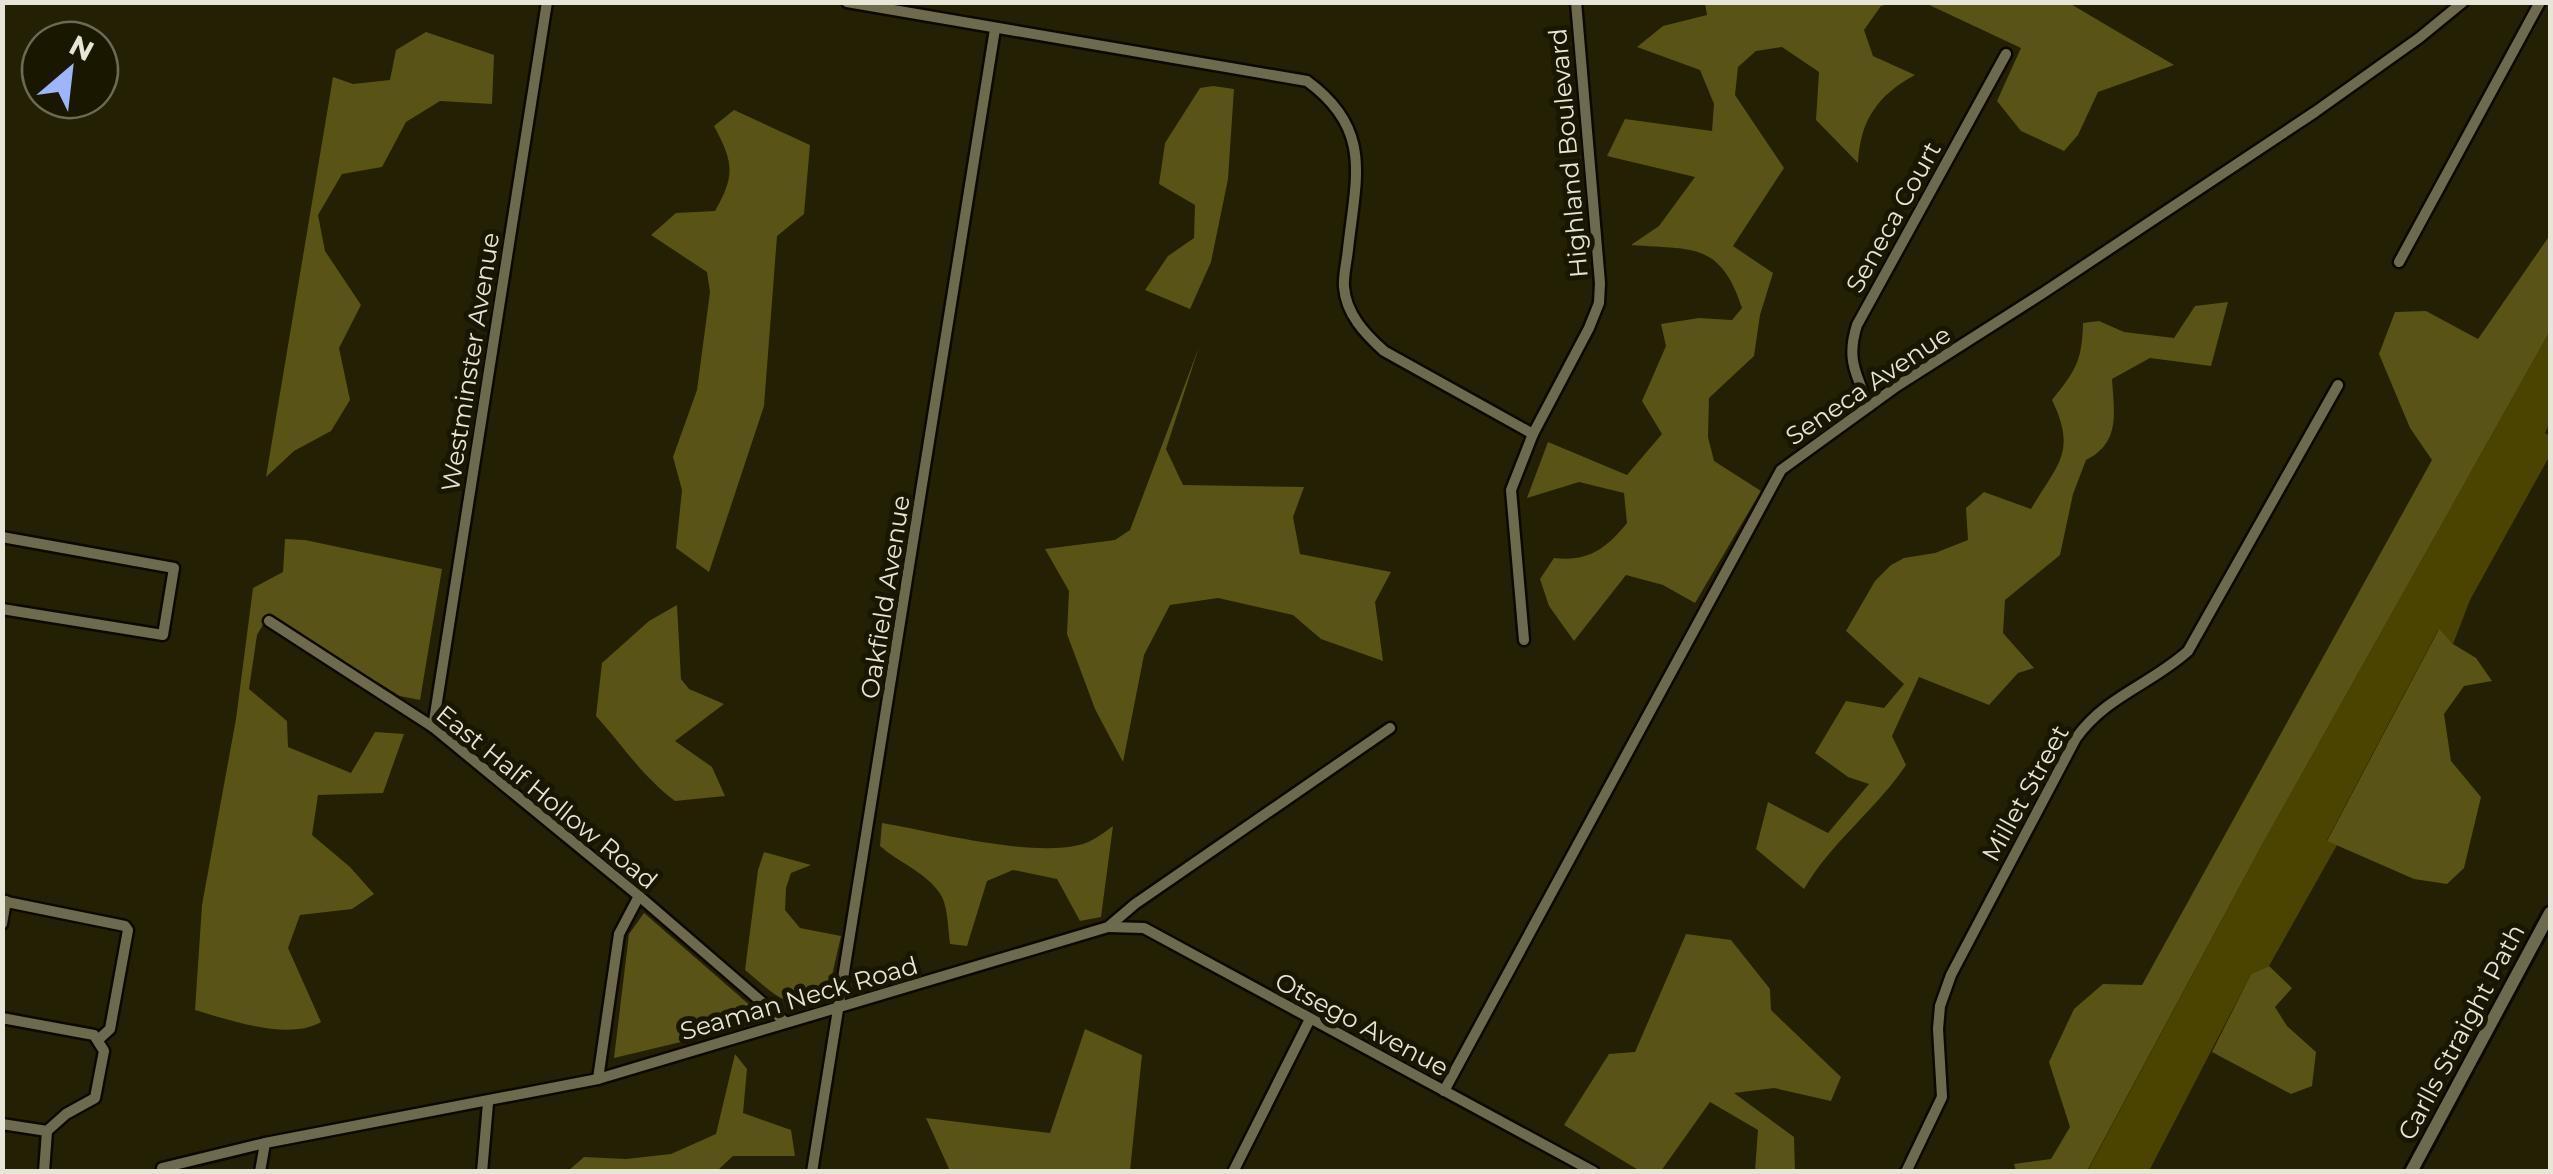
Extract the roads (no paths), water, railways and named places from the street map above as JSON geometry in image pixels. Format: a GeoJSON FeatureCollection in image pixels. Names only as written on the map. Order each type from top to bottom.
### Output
{"type":"FeatureCollection","features":[{"type":"Feature","properties":{"kind":"street","name":"Westminster Avenue"},"geometry":{"type":"LineString","coordinates":[[433,728],[547,2]]}},
{"type":"Feature","properties":{"kind":"street"},"geometry":{"type":"LineString","coordinates":[[847,2],[1306,81],[1342,115],[1354,138],[1358,164],[1344,287],[1350,310],[1364,333],[1384,351],[1533,434]]}},
{"type":"Feature","properties":{"kind":"street","name":"Highland Boulevard"},"geometry":{"type":"LineString","coordinates":[[1524,640],[1511,490],[1533,434],[1599,303],[1576,2]]}},
{"type":"Feature","properties":{"kind":"street","name":"Seneca Avenue"},"geometry":{"type":"LineString","coordinates":[[1444,1091],[1781,470],[1869,406],[2314,112],[2463,2]]}},
{"type":"Feature","properties":{"kind":"street"},"geometry":{"type":"LineString","coordinates":[[2399,262],[2540,2]]}},
{"type":"Feature","properties":{"kind":"street","name":"Oakfield Avenue"},"geometry":{"type":"LineString","coordinates":[[812,1172],[996,29]]}},
{"type":"Feature","properties":{"kind":"street","name":"Seneca Court"},"geometry":{"type":"LineString","coordinates":[[1869,406],[1853,367],[1850,347],[1857,325],[2006,54]]}},
{"type":"Feature","properties":{"kind":"street","name":"Millet Street"},"geometry":{"type":"LineString","coordinates":[[1906,1172],[1942,1097],[1938,1029],[1940,1006],[1951,975],[2076,738],[2103,707],[2166,670],[2188,652],[2338,386]]}},
{"type":"Feature","properties":{"kind":"street"},"geometry":{"type":"LineString","coordinates":[[2,537],[174,568],[163,635],[2,609]]}},
{"type":"Feature","properties":{"kind":"street","name":"East Half Hollow Road"},"geometry":{"type":"LineString","coordinates":[[269,621],[433,728],[785,1022]]}},
{"type":"Feature","properties":{"kind":"street","name":"Seaman Neck Road"},"geometry":{"type":"LineString","coordinates":[[162,1168],[265,1143],[598,1080],[1108,927],[1135,904],[1390,728]]}},
{"type":"Feature","properties":{"kind":"street"},"geometry":{"type":"LineString","coordinates":[[598,1080],[619,934],[638,896]]}},
{"type":"Feature","properties":{"kind":"street"},"geometry":{"type":"LineString","coordinates":[[2,924],[4,901],[125,926],[128,930],[110,1029],[98,1040]]}},
{"type":"Feature","properties":{"kind":"street","name":"Carlls Straight Path"},"geometry":{"type":"LineString","coordinates":[[2411,1172],[2550,914]]}},
{"type":"Feature","properties":{"kind":"street","name":"Otsego Avenue"},"geometry":{"type":"LineString","coordinates":[[1108,927],[1144,928],[1594,1172]]}},
{"type":"Feature","properties":{"kind":"street"},"geometry":{"type":"LineString","coordinates":[[2,1018],[94,1035],[104,1050],[95,1098],[66,1114],[47,1131],[44,1172]]}},
{"type":"Feature","properties":{"kind":"street"},"geometry":{"type":"LineString","coordinates":[[1233,1172],[1310,1019]]}},
{"type":"Feature","properties":{"kind":"street"},"geometry":{"type":"LineString","coordinates":[[482,1172],[488,1103]]}},
{"type":"Feature","properties":{"kind":"street"},"geometry":{"type":"LineString","coordinates":[[2,1124],[47,1131]]}},
{"type":"Feature","properties":{"kind":"street"},"geometry":{"type":"LineString","coordinates":[[260,1172],[265,1143]]}}]}
